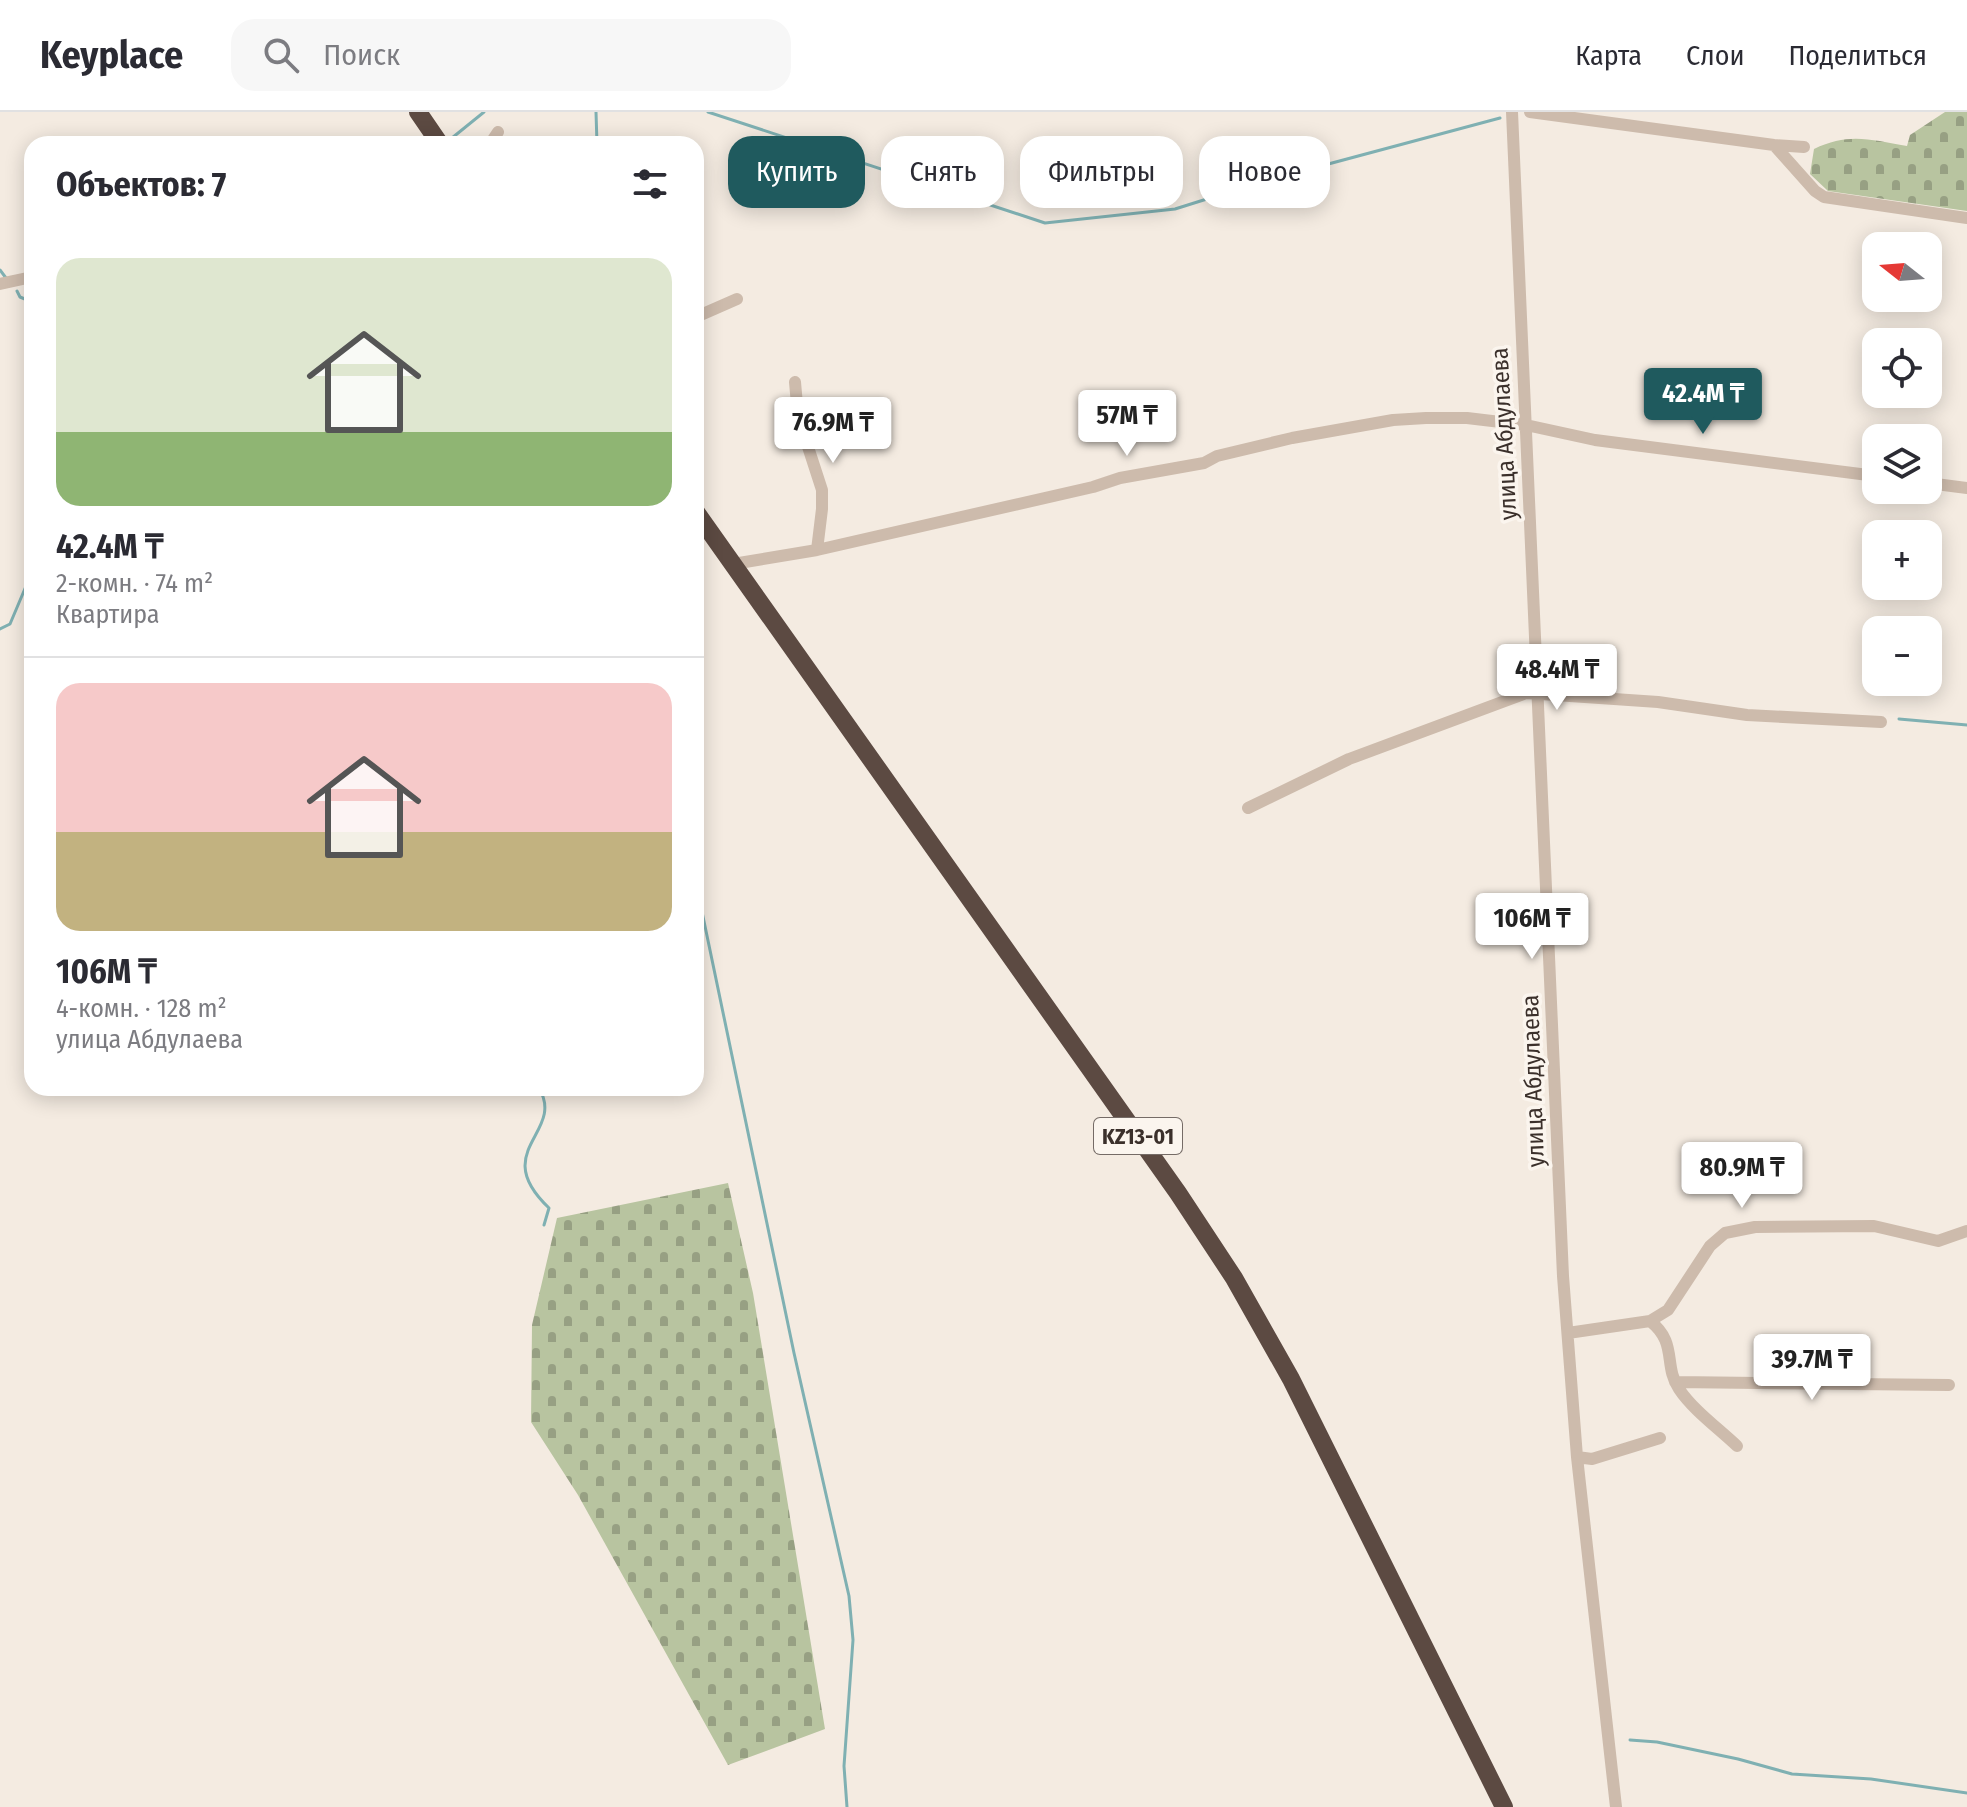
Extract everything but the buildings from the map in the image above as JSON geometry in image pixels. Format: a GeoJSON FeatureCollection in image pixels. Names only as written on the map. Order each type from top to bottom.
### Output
{"type":"FeatureCollection","features":[{"type":"Feature","properties":{"kind":"highway"},"geometry":{"type":"LineString","coordinates":[[418,112],[434,136]]}},
{"type":"Feature","properties":{"kind":"highway","name":"KZ13-01"},"geometry":{"type":"LineString","coordinates":[[704,523],[1178,1193],[1234,1278],[1310,1417],[1504,1807]]}},
{"type":"Feature","properties":{"kind":"street","name":"улица Абдулаева"},"geometry":{"type":"LineString","coordinates":[[1512,112],[1563,1276],[1577,1457],[1616,1807]]}},
{"type":"Feature","properties":{"kind":"street"},"geometry":{"type":"LineString","coordinates":[[1530,112],[1804,147]]}},
{"type":"Feature","properties":{"kind":"street"},"geometry":{"type":"LineString","coordinates":[[495,136],[498,132]]}},
{"type":"Feature","properties":{"kind":"street"},"geometry":{"type":"LineString","coordinates":[[1774,145],[1824,197],[1967,218]]}},
{"type":"Feature","properties":{"kind":"street"},"geometry":{"type":"LineString","coordinates":[[0,284],[24,279]]}},
{"type":"Feature","properties":{"kind":"street"},"geometry":{"type":"LineString","coordinates":[[704,313],[737,299]]}},
{"type":"Feature","properties":{"kind":"street"},"geometry":{"type":"LineString","coordinates":[[795,382],[798,416],[822,490],[817,550]]}},
{"type":"Feature","properties":{"kind":"street"},"geometry":{"type":"LineString","coordinates":[[733,564],[817,550],[1093,487],[1120,478],[1204,463],[1217,456],[1292,438],[1393,420],[1467,418],[1526,425],[1595,440],[1759,466],[1862,475]]}},
{"type":"Feature","properties":{"kind":"street"},"geometry":{"type":"LineString","coordinates":[[1942,485],[1967,488]]}},
{"type":"Feature","properties":{"kind":"street"},"geometry":{"type":"LineString","coordinates":[[1248,808],[1349,759],[1516,694],[1658,702],[1747,715],[1881,722]]}},
{"type":"Feature","properties":{"kind":"street"},"geometry":{"type":"LineString","coordinates":[[1568,1333],[1650,1321],[1668,1310],[1710,1246],[1718,1237],[1734,1230],[1874,1226],[1938,1241],[1967,1231]]}},
{"type":"Feature","properties":{"kind":"street"},"geometry":{"type":"LineString","coordinates":[[1650,1321],[1660,1329],[1669,1345],[1675,1382],[1690,1401],[1737,1446]]}},
{"type":"Feature","properties":{"kind":"street"},"geometry":{"type":"LineString","coordinates":[[1675,1382],[1949,1385]]}},
{"type":"Feature","properties":{"kind":"street"},"geometry":{"type":"LineString","coordinates":[[1577,1457],[1592,1459],[1660,1438]]}},
{"type":"Feature","properties":{"kind":"green space"},"geometry":{"type":"Polygon","coordinates":[[[1945,112],[1967,112],[1967,211],[1828,191],[1810,174],[1814,149],[1849,139],[1907,146],[1910,135],[1945,112]]]}},
{"type":"Feature","properties":{"kind":"green space"},"geometry":{"type":"Polygon","coordinates":[[[728,1183],[753,1293],[825,1729],[728,1765],[578,1495],[531,1422],[532,1325],[557,1218],[728,1183]]]}},
{"type":"Feature","properties":{"kind":"waterway"},"geometry":{"type":"LineString","coordinates":[[454,136],[484,112]]}},
{"type":"Feature","properties":{"kind":"waterway"},"geometry":{"type":"LineString","coordinates":[[596,112],[597,136]]}},
{"type":"Feature","properties":{"kind":"waterway"},"geometry":{"type":"LineString","coordinates":[[708,112],[1045,223],[1175,209],[1261,182],[1500,118]]}},
{"type":"Feature","properties":{"kind":"waterway"},"geometry":{"type":"LineString","coordinates":[[0,270],[6,278]]}},
{"type":"Feature","properties":{"kind":"waterway"},"geometry":{"type":"LineString","coordinates":[[17,291],[24,299]]}},
{"type":"Feature","properties":{"kind":"waterway"},"geometry":{"type":"LineString","coordinates":[[0,629],[10,624],[24,591]]}},
{"type":"Feature","properties":{"kind":"waterway"},"geometry":{"type":"LineString","coordinates":[[1899,719],[1967,725]]}},
{"type":"Feature","properties":{"kind":"waterway"},"geometry":{"type":"LineString","coordinates":[[704,921],[794,1353],[849,1596],[853,1640],[844,1766],[847,1807]]}},
{"type":"Feature","properties":{"kind":"waterway"},"geometry":{"type":"LineString","coordinates":[[542,1096],[545,1104],[543,1118],[526,1156],[526,1171],[532,1188],[549,1208],[544,1225]]}},
{"type":"Feature","properties":{"kind":"waterway"},"geometry":{"type":"LineString","coordinates":[[1630,1740],[1657,1742],[1792,1774],[1871,1779],[1967,1793]]}}]}
